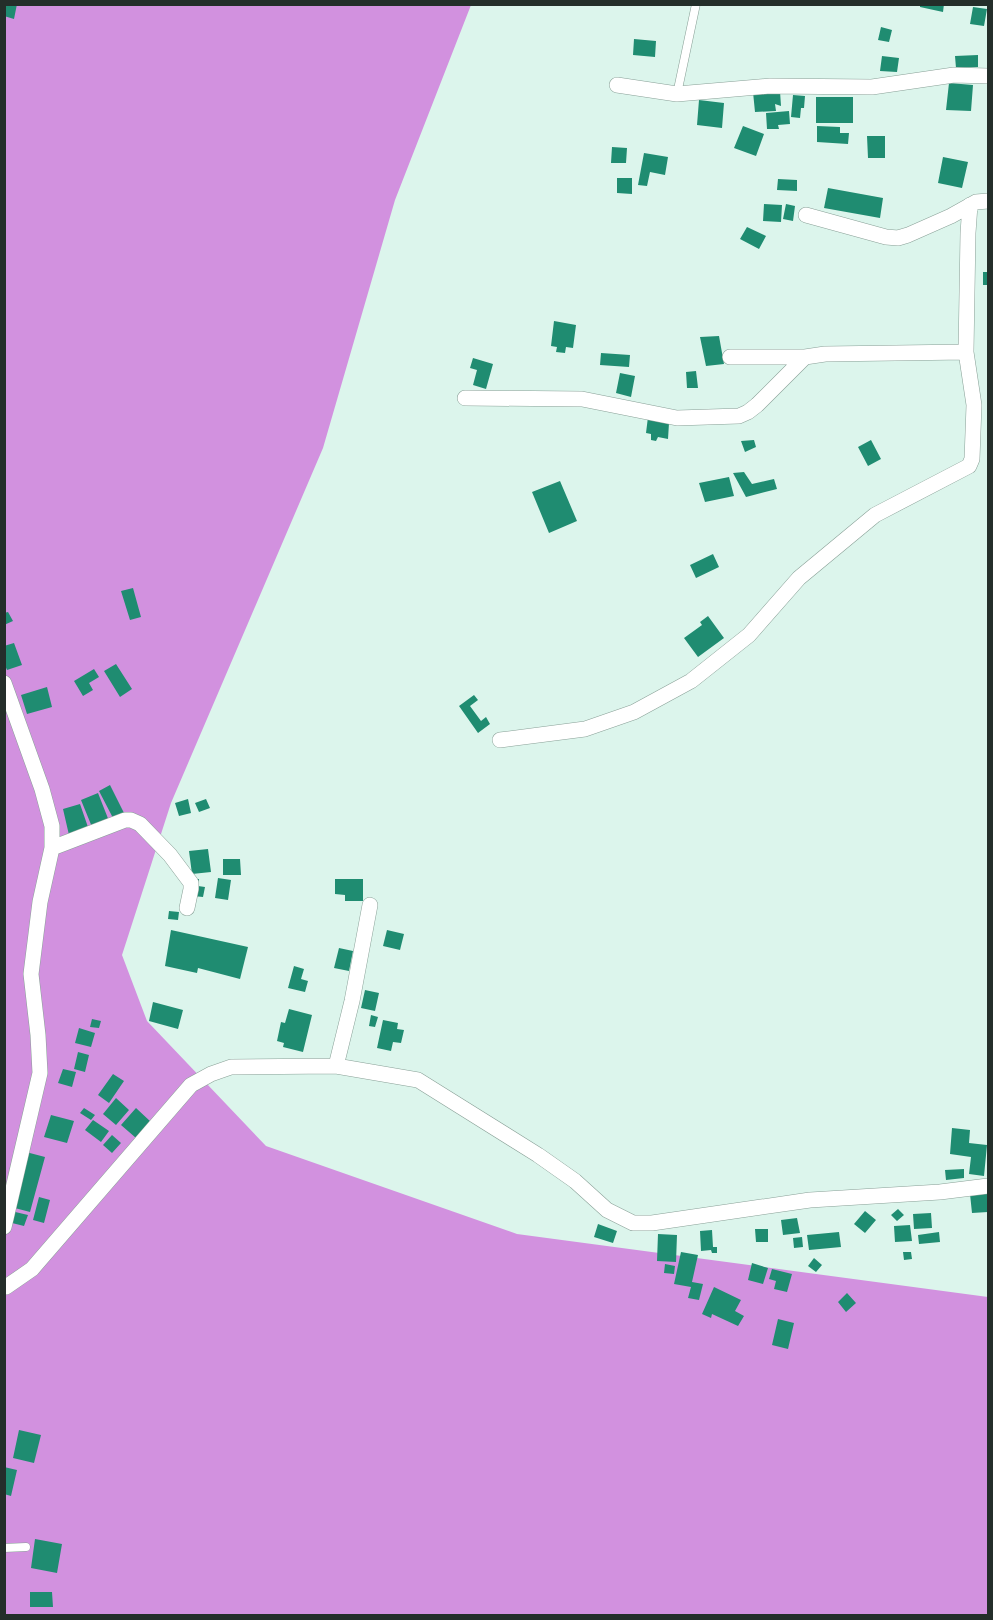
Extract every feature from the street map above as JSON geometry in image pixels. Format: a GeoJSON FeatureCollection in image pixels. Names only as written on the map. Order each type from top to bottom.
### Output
{"type":"FeatureCollection","features":[{"type":"Feature","properties":{"kind":"street"},"geometry":{"type":"LineString","coordinates":[[618,85],[678,94],[770,86],[872,87],[954,75],[988,76]]}},
{"type":"Feature","properties":{"kind":"street"},"geometry":{"type":"LineString","coordinates":[[806,215],[886,237],[898,238],[951,216],[976,202],[988,201]]}},
{"type":"Feature","properties":{"kind":"street"},"geometry":{"type":"LineString","coordinates":[[500,740],[585,729],[634,712],[691,681],[749,635],[799,578],[876,515],[969,466],[981,405],[966,351],[970,205]]}},
{"type":"Feature","properties":{"kind":"street"},"geometry":{"type":"LineString","coordinates":[[730,357],[805,357],[825,354],[966,351]]}},
{"type":"Feature","properties":{"kind":"street"},"geometry":{"type":"LineString","coordinates":[[465,398],[582,399],[677,418],[739,416],[757,405],[805,357]]}},
{"type":"Feature","properties":{"kind":"street"},"geometry":{"type":"LineString","coordinates":[[4,683],[42,789],[52,826],[52,848],[40,902],[31,974],[40,1073],[4,1227]]}},
{"type":"Feature","properties":{"kind":"street"},"geometry":{"type":"LineString","coordinates":[[52,848],[125,820],[131,820],[140,824],[170,855],[191,883],[187,908]]}},
{"type":"Feature","properties":{"kind":"street"},"geometry":{"type":"LineString","coordinates":[[336,1066],[352,1001],[370,905]]}},
{"type":"Feature","properties":{"kind":"street"},"geometry":{"type":"LineString","coordinates":[[5,1289],[32,1269],[191,1085],[211,1074],[231,1067],[336,1066],[418,1080],[538,1155],[575,1181],[607,1210],[633,1223],[652,1223],[810,1200],[940,1192],[988,1186]]}},
{"type":"Feature","properties":{"kind":"lane"},"geometry":{"type":"LineString","coordinates":[[678,94],[696,4]]}},
{"type":"Feature","properties":{"kind":"lane"},"geometry":{"type":"LineString","coordinates":[[4,1548],[26,1547]]}},
{"type":"Feature","properties":{"kind":"shaded area"},"geometry":{"type":"Polygon","coordinates":[[[5,5],[471,5],[395,200],[323,448],[171,803],[122,955],[147,1021],[266,1146],[517,1234],[988,1297],[988,1615],[5,1616],[5,5]]]}},
{"type":"Feature","properties":{"kind":"building"},"geometry":{"type":"Polygon","coordinates":[[[4,4],[17,4],[14,19],[4,16],[4,4]]]}},
{"type":"Feature","properties":{"kind":"building"},"geometry":{"type":"Polygon","coordinates":[[[920,4],[944,4],[943,12],[920,7],[920,4]]]}},
{"type":"Feature","properties":{"kind":"building"},"geometry":{"type":"Polygon","coordinates":[[[973,7],[987,9],[984,26],[970,24],[973,7]]]}},
{"type":"Feature","properties":{"kind":"building"},"geometry":{"type":"Polygon","coordinates":[[[881,27],[892,30],[889,42],[878,40],[881,27]]]}},
{"type":"Feature","properties":{"kind":"building"},"geometry":{"type":"Polygon","coordinates":[[[634,39],[656,41],[655,57],[633,55],[634,39]]]}},
{"type":"Feature","properties":{"kind":"building"},"geometry":{"type":"Polygon","coordinates":[[[978,55],[978,67],[956,68],[955,56],[978,55]]]}},
{"type":"Feature","properties":{"kind":"building"},"geometry":{"type":"Polygon","coordinates":[[[882,56],[899,58],[897,72],[880,71],[882,56]]]}},
{"type":"Feature","properties":{"kind":"building"},"geometry":{"type":"Polygon","coordinates":[[[949,83],[973,85],[971,111],[946,110],[949,83]]]}},
{"type":"Feature","properties":{"kind":"building"},"geometry":{"type":"Polygon","coordinates":[[[780,91],[781,106],[775,104],[776,111],[755,112],[753,92],[780,91]]]}},
{"type":"Feature","properties":{"kind":"building"},"geometry":{"type":"Polygon","coordinates":[[[793,95],[805,96],[800,118],[791,117],[793,95]]]}},
{"type":"Feature","properties":{"kind":"building"},"geometry":{"type":"Polygon","coordinates":[[[816,97],[853,97],[853,123],[816,123],[816,97]]]}},
{"type":"Feature","properties":{"kind":"building"},"geometry":{"type":"Polygon","coordinates":[[[699,100],[724,103],[722,128],[697,125],[699,100]]]}},
{"type":"Feature","properties":{"kind":"building"},"geometry":{"type":"Polygon","coordinates":[[[789,111],[790,124],[778,125],[779,129],[767,129],[766,113],[789,111]]]}},
{"type":"Feature","properties":{"kind":"building"},"geometry":{"type":"Polygon","coordinates":[[[743,126],[764,134],[756,156],[734,148],[743,126]]]}},
{"type":"Feature","properties":{"kind":"building"},"geometry":{"type":"Polygon","coordinates":[[[817,126],[840,127],[840,133],[849,133],[848,144],[817,142],[817,126]]]}},
{"type":"Feature","properties":{"kind":"building"},"geometry":{"type":"Polygon","coordinates":[[[867,136],[885,136],[885,158],[868,158],[867,136]]]}},
{"type":"Feature","properties":{"kind":"building"},"geometry":{"type":"Polygon","coordinates":[[[612,147],[627,148],[626,163],[611,163],[612,147]]]}},
{"type":"Feature","properties":{"kind":"building"},"geometry":{"type":"Polygon","coordinates":[[[644,153],[668,157],[665,175],[650,172],[647,186],[638,185],[644,153]]]}},
{"type":"Feature","properties":{"kind":"building"},"geometry":{"type":"Polygon","coordinates":[[[943,157],[968,162],[962,188],[938,183],[943,157]]]}},
{"type":"Feature","properties":{"kind":"building"},"geometry":{"type":"Polygon","coordinates":[[[617,178],[632,178],[632,194],[617,193],[617,178]]]}},
{"type":"Feature","properties":{"kind":"building"},"geometry":{"type":"Polygon","coordinates":[[[778,179],[797,180],[797,191],[777,190],[778,179]]]}},
{"type":"Feature","properties":{"kind":"building"},"geometry":{"type":"Polygon","coordinates":[[[828,188],[883,198],[880,218],[824,208],[828,188]]]}},
{"type":"Feature","properties":{"kind":"building"},"geometry":{"type":"Polygon","coordinates":[[[764,204],[782,205],[781,222],[763,221],[764,204]]]}},
{"type":"Feature","properties":{"kind":"building"},"geometry":{"type":"Polygon","coordinates":[[[786,204],[795,206],[793,221],[783,219],[786,204]]]}},
{"type":"Feature","properties":{"kind":"building"},"geometry":{"type":"Polygon","coordinates":[[[747,227],[766,236],[759,249],[740,239],[747,227]]]}},
{"type":"Feature","properties":{"kind":"building"},"geometry":{"type":"Polygon","coordinates":[[[983,272],[988,272],[988,285],[983,285],[983,272]]]}},
{"type":"Feature","properties":{"kind":"building"},"geometry":{"type":"Polygon","coordinates":[[[554,321],[576,325],[573,348],[566,347],[565,353],[556,352],[557,347],[551,346],[554,321]]]}},
{"type":"Feature","properties":{"kind":"building"},"geometry":{"type":"Polygon","coordinates":[[[719,336],[724,364],[706,366],[700,337],[719,336]]]}},
{"type":"Feature","properties":{"kind":"building"},"geometry":{"type":"Polygon","coordinates":[[[601,353],[630,355],[629,367],[600,365],[601,353]]]}},
{"type":"Feature","properties":{"kind":"building"},"geometry":{"type":"Polygon","coordinates":[[[473,358],[493,364],[486,389],[473,385],[477,370],[470,368],[473,358]]]}},
{"type":"Feature","properties":{"kind":"building"},"geometry":{"type":"Polygon","coordinates":[[[696,371],[698,388],[687,388],[686,372],[696,371]]]}},
{"type":"Feature","properties":{"kind":"building"},"geometry":{"type":"Polygon","coordinates":[[[620,373],[635,376],[631,397],[616,393],[620,373]]]}},
{"type":"Feature","properties":{"kind":"building"},"geometry":{"type":"Polygon","coordinates":[[[648,417],[669,423],[668,439],[658,437],[656,441],[651,440],[651,434],[646,433],[648,417]]]}},
{"type":"Feature","properties":{"kind":"building"},"geometry":{"type":"Polygon","coordinates":[[[754,440],[756,447],[745,452],[741,441],[754,440]]]}},
{"type":"Feature","properties":{"kind":"building"},"geometry":{"type":"Polygon","coordinates":[[[871,440],[881,459],[868,466],[858,447],[871,440]]]}},
{"type":"Feature","properties":{"kind":"building"},"geometry":{"type":"Polygon","coordinates":[[[744,472],[752,484],[774,479],[777,489],[746,497],[733,473],[744,472]]]}},
{"type":"Feature","properties":{"kind":"building"},"geometry":{"type":"Polygon","coordinates":[[[729,477],[734,496],[705,502],[699,483],[729,477]]]}},
{"type":"Feature","properties":{"kind":"building"},"geometry":{"type":"Polygon","coordinates":[[[560,481],[577,521],[549,533],[532,492],[560,481]]]}},
{"type":"Feature","properties":{"kind":"building"},"geometry":{"type":"Polygon","coordinates":[[[713,554],[719,567],[696,578],[690,565],[713,554]]]}},
{"type":"Feature","properties":{"kind":"building"},"geometry":{"type":"Polygon","coordinates":[[[133,588],[141,617],[130,620],[121,591],[133,588]]]}},
{"type":"Feature","properties":{"kind":"building"},"geometry":{"type":"Polygon","coordinates":[[[8,612],[13,621],[4,625],[4,613],[8,612]]]}},
{"type":"Feature","properties":{"kind":"building"},"geometry":{"type":"Polygon","coordinates":[[[708,616],[724,638],[698,657],[684,638],[702,625],[700,622],[708,616]]]}},
{"type":"Feature","properties":{"kind":"building"},"geometry":{"type":"Polygon","coordinates":[[[14,643],[22,665],[7,670],[4,663],[4,646],[14,643]]]}},
{"type":"Feature","properties":{"kind":"building"},"geometry":{"type":"Polygon","coordinates":[[[116,664],[132,689],[120,697],[104,671],[116,664]]]}},
{"type":"Feature","properties":{"kind":"building"},"geometry":{"type":"Polygon","coordinates":[[[94,669],[99,677],[89,683],[93,690],[83,696],[74,681],[94,669]]]}},
{"type":"Feature","properties":{"kind":"building"},"geometry":{"type":"Polygon","coordinates":[[[47,687],[52,707],[27,714],[21,695],[47,687]]]}},
{"type":"Feature","properties":{"kind":"building"},"geometry":{"type":"Polygon","coordinates":[[[474,695],[478,700],[470,706],[481,721],[486,717],[490,724],[478,733],[459,706],[474,695]]]}},
{"type":"Feature","properties":{"kind":"building"},"geometry":{"type":"Polygon","coordinates":[[[110,785],[124,813],[113,818],[99,791],[110,785]]]}},
{"type":"Feature","properties":{"kind":"building"},"geometry":{"type":"Polygon","coordinates":[[[98,793],[109,821],[92,827],[81,800],[98,793]]]}},
{"type":"Feature","properties":{"kind":"building"},"geometry":{"type":"Polygon","coordinates":[[[188,799],[191,813],[179,816],[175,803],[188,799]]]}},
{"type":"Feature","properties":{"kind":"building"},"geometry":{"type":"Polygon","coordinates":[[[206,799],[210,808],[199,812],[195,803],[206,799]]]}},
{"type":"Feature","properties":{"kind":"building"},"geometry":{"type":"Polygon","coordinates":[[[80,804],[89,830],[69,835],[63,809],[80,804]]]}},
{"type":"Feature","properties":{"kind":"building"},"geometry":{"type":"Polygon","coordinates":[[[208,849],[211,872],[192,874],[189,851],[208,849]]]}},
{"type":"Feature","properties":{"kind":"building"},"geometry":{"type":"Polygon","coordinates":[[[223,859],[240,859],[241,875],[223,875],[223,859]]]}},
{"type":"Feature","properties":{"kind":"building"},"geometry":{"type":"Polygon","coordinates":[[[218,878],[231,880],[228,900],[215,898],[218,878]]]}},
{"type":"Feature","properties":{"kind":"building"},"geometry":{"type":"Polygon","coordinates":[[[195,879],[199,879],[198,886],[205,887],[203,897],[193,896],[195,879]]]}},
{"type":"Feature","properties":{"kind":"building"},"geometry":{"type":"Polygon","coordinates":[[[335,879],[363,879],[363,901],[345,901],[345,895],[335,894],[335,879]]]}},
{"type":"Feature","properties":{"kind":"building"},"geometry":{"type":"Polygon","coordinates":[[[169,911],[179,912],[178,920],[168,919],[169,911]]]}},
{"type":"Feature","properties":{"kind":"building"},"geometry":{"type":"Polygon","coordinates":[[[171,930],[248,947],[240,979],[198,968],[197,973],[165,966],[171,930]]]}},
{"type":"Feature","properties":{"kind":"building"},"geometry":{"type":"Polygon","coordinates":[[[387,930],[404,934],[400,950],[383,946],[387,930]]]}},
{"type":"Feature","properties":{"kind":"building"},"geometry":{"type":"Polygon","coordinates":[[[339,948],[353,951],[349,971],[334,968],[339,948]]]}},
{"type":"Feature","properties":{"kind":"building"},"geometry":{"type":"Polygon","coordinates":[[[294,966],[304,969],[301,979],[308,981],[305,992],[288,988],[294,966]]]}},
{"type":"Feature","properties":{"kind":"building"},"geometry":{"type":"Polygon","coordinates":[[[365,990],[379,993],[375,1011],[361,1008],[365,990]]]}},
{"type":"Feature","properties":{"kind":"building"},"geometry":{"type":"Polygon","coordinates":[[[153,1002],[183,1010],[178,1029],[149,1021],[153,1002]]]}},
{"type":"Feature","properties":{"kind":"building"},"geometry":{"type":"Polygon","coordinates":[[[289,1009],[312,1015],[303,1052],[283,1047],[284,1043],[277,1041],[281,1022],[285,1023],[289,1009]]]}},
{"type":"Feature","properties":{"kind":"building"},"geometry":{"type":"Polygon","coordinates":[[[371,1015],[378,1017],[375,1027],[369,1026],[371,1015]]]}},
{"type":"Feature","properties":{"kind":"building"},"geometry":{"type":"Polygon","coordinates":[[[92,1019],[101,1021],[99,1028],[90,1027],[92,1019]]]}},
{"type":"Feature","properties":{"kind":"building"},"geometry":{"type":"Polygon","coordinates":[[[383,1020],[398,1023],[397,1029],[404,1030],[401,1043],[393,1042],[391,1051],[377,1048],[383,1020]]]}},
{"type":"Feature","properties":{"kind":"building"},"geometry":{"type":"Polygon","coordinates":[[[79,1028],[95,1033],[91,1047],[75,1043],[79,1028]]]}},
{"type":"Feature","properties":{"kind":"building"},"geometry":{"type":"Polygon","coordinates":[[[78,1052],[89,1055],[85,1072],[74,1069],[78,1052]]]}},
{"type":"Feature","properties":{"kind":"building"},"geometry":{"type":"Polygon","coordinates":[[[63,1069],[76,1072],[72,1087],[58,1083],[63,1069]]]}},
{"type":"Feature","properties":{"kind":"building"},"geometry":{"type":"Polygon","coordinates":[[[113,1074],[124,1081],[109,1103],[98,1095],[113,1074]]]}},
{"type":"Feature","properties":{"kind":"building"},"geometry":{"type":"Polygon","coordinates":[[[116,1098],[129,1110],[116,1125],[103,1114],[116,1098]]]}},
{"type":"Feature","properties":{"kind":"building"},"geometry":{"type":"Polygon","coordinates":[[[84,1108],[95,1115],[91,1120],[80,1113],[84,1108]]]}},
{"type":"Feature","properties":{"kind":"building"},"geometry":{"type":"Polygon","coordinates":[[[136,1108],[151,1122],[136,1138],[121,1125],[136,1108]]]}},
{"type":"Feature","properties":{"kind":"building"},"geometry":{"type":"Polygon","coordinates":[[[51,1115],[74,1121],[67,1143],[44,1137],[51,1115]]]}},
{"type":"Feature","properties":{"kind":"building"},"geometry":{"type":"Polygon","coordinates":[[[93,1120],[109,1131],[101,1142],[85,1130],[93,1120]]]}},
{"type":"Feature","properties":{"kind":"building"},"geometry":{"type":"Polygon","coordinates":[[[952,1128],[970,1130],[969,1143],[987,1145],[984,1176],[969,1174],[971,1157],[950,1154],[952,1128]]]}},
{"type":"Feature","properties":{"kind":"building"},"geometry":{"type":"Polygon","coordinates":[[[112,1135],[121,1143],[112,1153],[103,1145],[112,1135]]]}},
{"type":"Feature","properties":{"kind":"building"},"geometry":{"type":"Polygon","coordinates":[[[26,1152],[45,1157],[30,1212],[11,1207],[26,1152]]]}},
{"type":"Feature","properties":{"kind":"building"},"geometry":{"type":"Polygon","coordinates":[[[964,1169],[964,1178],[946,1180],[945,1170],[964,1169]]]}},
{"type":"Feature","properties":{"kind":"building"},"geometry":{"type":"Polygon","coordinates":[[[987,1192],[988,1212],[972,1213],[970,1194],[987,1192]]]}},
{"type":"Feature","properties":{"kind":"building"},"geometry":{"type":"Polygon","coordinates":[[[39,1197],[50,1200],[44,1223],[33,1220],[39,1197]]]}},
{"type":"Feature","properties":{"kind":"building"},"geometry":{"type":"Polygon","coordinates":[[[898,1209],[904,1215],[897,1221],[891,1215],[898,1209]]]}},
{"type":"Feature","properties":{"kind":"building"},"geometry":{"type":"Polygon","coordinates":[[[11,1211],[28,1215],[24,1226],[8,1222],[11,1211]]]}},
{"type":"Feature","properties":{"kind":"building"},"geometry":{"type":"Polygon","coordinates":[[[865,1211],[876,1220],[865,1233],[854,1224],[865,1211]]]}},
{"type":"Feature","properties":{"kind":"building"},"geometry":{"type":"Polygon","coordinates":[[[931,1213],[932,1228],[914,1229],[913,1214],[931,1213]]]}},
{"type":"Feature","properties":{"kind":"building"},"geometry":{"type":"Polygon","coordinates":[[[797,1218],[800,1233],[783,1235],[781,1220],[797,1218]]]}},
{"type":"Feature","properties":{"kind":"building"},"geometry":{"type":"Polygon","coordinates":[[[598,1224],[617,1231],[613,1243],[594,1237],[598,1224]]]}},
{"type":"Feature","properties":{"kind":"building"},"geometry":{"type":"Polygon","coordinates":[[[910,1225],[912,1241],[895,1242],[894,1226],[910,1225]]]}},
{"type":"Feature","properties":{"kind":"building"},"geometry":{"type":"Polygon","coordinates":[[[755,1229],[768,1229],[768,1242],[756,1242],[755,1229]]]}},
{"type":"Feature","properties":{"kind":"building"},"geometry":{"type":"Polygon","coordinates":[[[712,1230],[713,1247],[717,1247],[717,1253],[712,1253],[711,1250],[701,1251],[700,1231],[712,1230]]]}},
{"type":"Feature","properties":{"kind":"building"},"geometry":{"type":"Polygon","coordinates":[[[839,1232],[841,1247],[809,1250],[807,1235],[839,1232]]]}},
{"type":"Feature","properties":{"kind":"building"},"geometry":{"type":"Polygon","coordinates":[[[939,1232],[940,1242],[919,1244],[918,1235],[939,1232]]]}},
{"type":"Feature","properties":{"kind":"building"},"geometry":{"type":"Polygon","coordinates":[[[658,1234],[677,1235],[676,1262],[657,1261],[658,1234]]]}},
{"type":"Feature","properties":{"kind":"building"},"geometry":{"type":"Polygon","coordinates":[[[802,1237],[803,1247],[794,1248],[793,1238],[802,1237]]]}},
{"type":"Feature","properties":{"kind":"building"},"geometry":{"type":"Polygon","coordinates":[[[681,1252],[698,1255],[692,1282],[703,1284],[699,1300],[688,1298],[691,1287],[674,1284],[681,1252]]]}},
{"type":"Feature","properties":{"kind":"building"},"geometry":{"type":"Polygon","coordinates":[[[903,1252],[911,1252],[912,1259],[904,1260],[903,1252]]]}},
{"type":"Feature","properties":{"kind":"building"},"geometry":{"type":"Polygon","coordinates":[[[814,1258],[822,1265],[816,1272],[808,1266],[814,1258]]]}},
{"type":"Feature","properties":{"kind":"building"},"geometry":{"type":"Polygon","coordinates":[[[752,1263],[768,1268],[763,1284],[748,1280],[752,1263]]]}},
{"type":"Feature","properties":{"kind":"building"},"geometry":{"type":"Polygon","coordinates":[[[665,1264],[675,1266],[674,1274],[664,1273],[665,1264]]]}},
{"type":"Feature","properties":{"kind":"building"},"geometry":{"type":"Polygon","coordinates":[[[772,1269],[792,1274],[787,1292],[774,1289],[776,1281],[769,1279],[772,1269]]]}},
{"type":"Feature","properties":{"kind":"building"},"geometry":{"type":"Polygon","coordinates":[[[714,1287],[741,1300],[735,1311],[744,1316],[738,1326],[712,1314],[711,1318],[702,1314],[714,1287]]]}},
{"type":"Feature","properties":{"kind":"building"},"geometry":{"type":"Polygon","coordinates":[[[847,1293],[856,1303],[846,1312],[838,1302],[847,1293]]]}},
{"type":"Feature","properties":{"kind":"building"},"geometry":{"type":"Polygon","coordinates":[[[778,1319],[794,1323],[788,1349],[772,1345],[778,1319]]]}},
{"type":"Feature","properties":{"kind":"building"},"geometry":{"type":"Polygon","coordinates":[[[19,1430],[41,1435],[34,1463],[13,1458],[19,1430]]]}},
{"type":"Feature","properties":{"kind":"building"},"geometry":{"type":"Polygon","coordinates":[[[4,1467],[17,1470],[11,1496],[4,1494],[4,1467]]]}},
{"type":"Feature","properties":{"kind":"building"},"geometry":{"type":"Polygon","coordinates":[[[35,1539],[62,1544],[57,1573],[31,1568],[35,1539]]]}},
{"type":"Feature","properties":{"kind":"building"},"geometry":{"type":"Polygon","coordinates":[[[30,1592],[52,1592],[53,1607],[30,1607],[30,1592]]]}}]}
